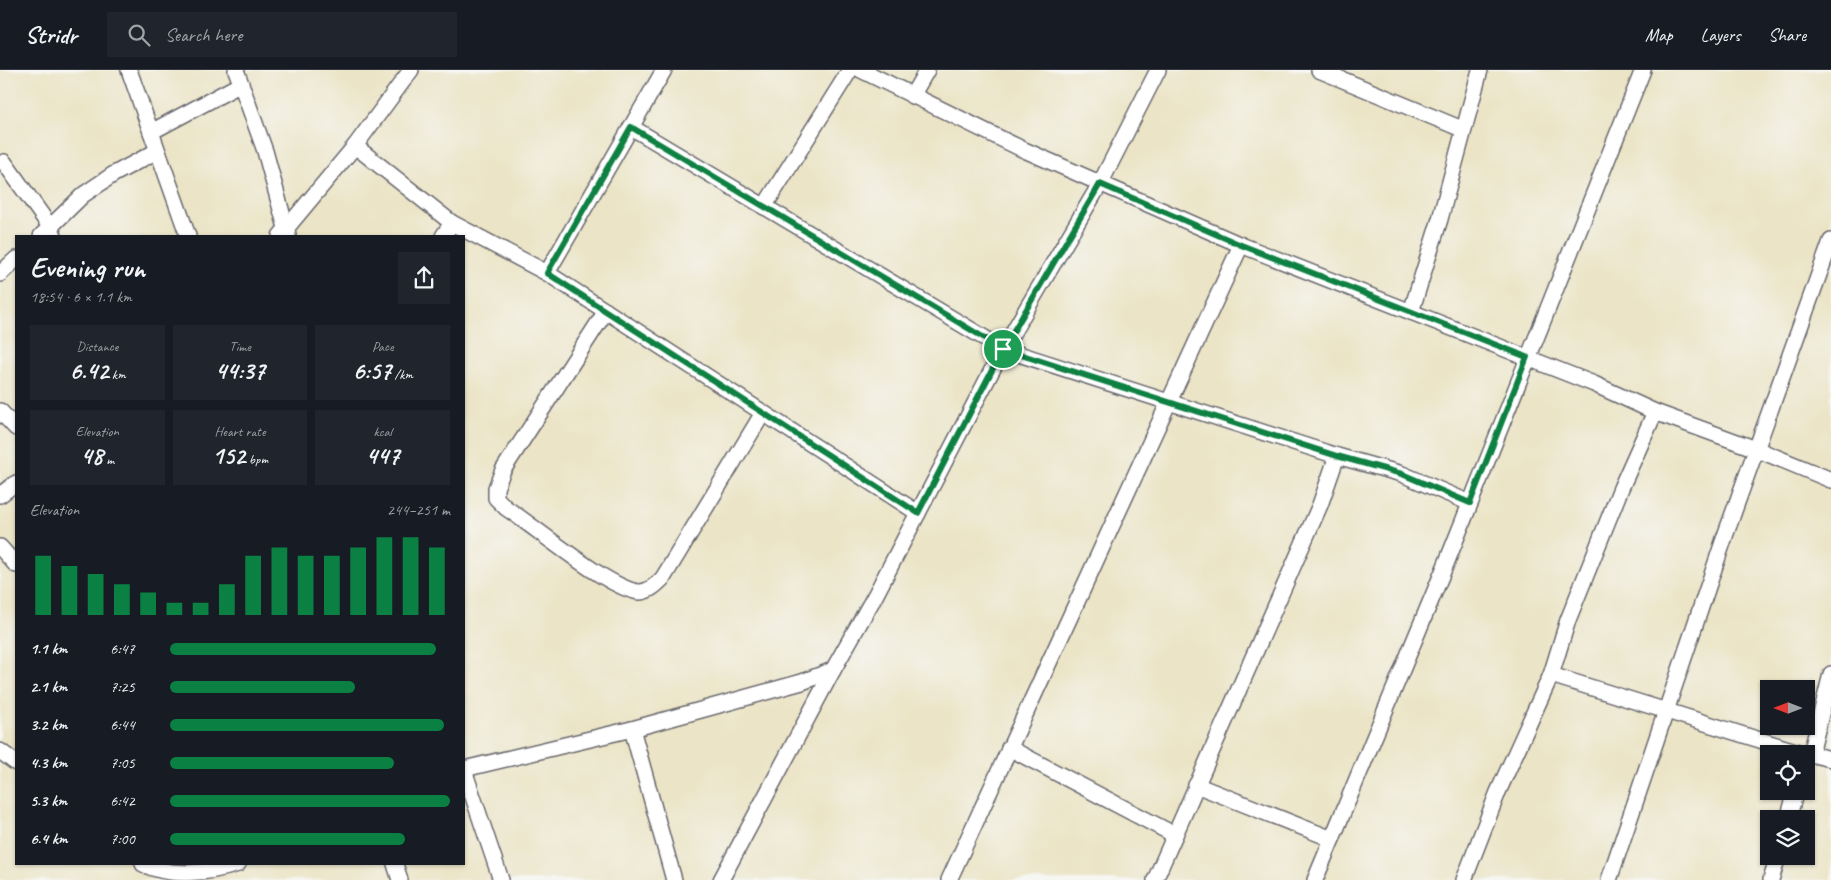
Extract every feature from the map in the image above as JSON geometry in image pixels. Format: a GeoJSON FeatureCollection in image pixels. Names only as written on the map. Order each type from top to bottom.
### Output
{"type":"FeatureCollection","features":[{"type":"Feature","properties":{"kind":"street"},"geometry":{"type":"LineString","coordinates":[[129,70],[188,235]]}},
{"type":"Feature","properties":{"kind":"street"},"geometry":{"type":"LineString","coordinates":[[285,234],[411,70]]}},
{"type":"Feature","properties":{"kind":"street"},"geometry":{"type":"LineString","coordinates":[[547,273],[664,70]]}},
{"type":"Feature","properties":{"kind":"street"},"geometry":{"type":"LineString","coordinates":[[764,207],[850,70]]}},
{"type":"Feature","properties":{"kind":"street"},"geometry":{"type":"LineString","coordinates":[[861,70],[912,96],[1100,184],[1241,245],[1527,357],[1655,412],[1756,449],[1831,480]]}},
{"type":"Feature","properties":{"kind":"street"},"geometry":{"type":"LineString","coordinates":[[912,96],[927,70]]}},
{"type":"Feature","properties":{"kind":"street"},"geometry":{"type":"LineString","coordinates":[[721,880],[918,513],[1003,349],[1100,184],[1158,70]]}},
{"type":"Feature","properties":{"kind":"street"},"geometry":{"type":"LineString","coordinates":[[1320,70],[1462,129]]}},
{"type":"Feature","properties":{"kind":"street"},"geometry":{"type":"LineString","coordinates":[[1411,312],[1440,218],[1462,129],[1480,70]]}},
{"type":"Feature","properties":{"kind":"street"},"geometry":{"type":"LineString","coordinates":[[1315,880],[1470,503],[1527,357],[1644,70]]}},
{"type":"Feature","properties":{"kind":"street"},"geometry":{"type":"LineString","coordinates":[[150,132],[239,77],[265,151],[285,234]]}},
{"type":"Feature","properties":{"kind":"street"},"geometry":{"type":"LineString","coordinates":[[631,127],[1003,349],[1337,456],[1402,474],[1470,503]]}},
{"type":"Feature","properties":{"kind":"street"},"geometry":{"type":"LineString","coordinates":[[354,146],[452,223],[547,273],[918,513]]}},
{"type":"Feature","properties":{"kind":"street"},"geometry":{"type":"LineString","coordinates":[[4,162],[49,233],[83,195],[114,174],[157,151]]}},
{"type":"Feature","properties":{"kind":"street"},"geometry":{"type":"LineString","coordinates":[[444,235],[452,223]]}},
{"type":"Feature","properties":{"kind":"street"},"geometry":{"type":"LineString","coordinates":[[1609,880],[1756,449],[1831,241]]}},
{"type":"Feature","properties":{"kind":"street"},"geometry":{"type":"LineString","coordinates":[[949,880],[1241,245]]}},
{"type":"Feature","properties":{"kind":"street"},"geometry":{"type":"LineString","coordinates":[[0,274],[15,260]]}},
{"type":"Feature","properties":{"kind":"street"},"geometry":{"type":"LineString","coordinates":[[606,311],[503,470],[496,488],[496,498],[506,508],[612,583],[641,592],[653,587],[663,578],[763,414]]}},
{"type":"Feature","properties":{"kind":"street"},"geometry":{"type":"LineString","coordinates":[[0,411],[15,427]]}},
{"type":"Feature","properties":{"kind":"street"},"geometry":{"type":"LineString","coordinates":[[1464,880],[1498,792],[1551,675],[1568,620],[1621,488],[1655,412]]}},
{"type":"Feature","properties":{"kind":"street"},"geometry":{"type":"LineString","coordinates":[[1156,880],[1320,505],[1337,456]]}},
{"type":"Feature","properties":{"kind":"street"},"geometry":{"type":"LineString","coordinates":[[0,495],[15,484]]}},
{"type":"Feature","properties":{"kind":"street"},"geometry":{"type":"LineString","coordinates":[[0,547],[15,565]]}},
{"type":"Feature","properties":{"kind":"street"},"geometry":{"type":"LineString","coordinates":[[465,770],[632,729],[809,680],[833,670]]}},
{"type":"Feature","properties":{"kind":"street"},"geometry":{"type":"LineString","coordinates":[[1810,745],[1831,674]]}},
{"type":"Feature","properties":{"kind":"street"},"geometry":{"type":"LineString","coordinates":[[1551,675],[1778,745]]}},
{"type":"Feature","properties":{"kind":"street"},"geometry":{"type":"LineString","coordinates":[[632,729],[674,880]]}},
{"type":"Feature","properties":{"kind":"street"},"geometry":{"type":"LineString","coordinates":[[1009,748],[1175,835]]}},
{"type":"Feature","properties":{"kind":"street"},"geometry":{"type":"LineString","coordinates":[[0,751],[15,762]]}},
{"type":"Feature","properties":{"kind":"street"},"geometry":{"type":"LineString","coordinates":[[1815,756],[1831,759]]}},
{"type":"Feature","properties":{"kind":"street"},"geometry":{"type":"LineString","coordinates":[[465,773],[501,880]]}},
{"type":"Feature","properties":{"kind":"street"},"geometry":{"type":"LineString","coordinates":[[1196,785],[1332,838]]}},
{"type":"Feature","properties":{"kind":"street"},"geometry":{"type":"LineString","coordinates":[[146,865],[179,876],[219,870],[235,865]]}},
{"type":"Feature","properties":{"kind":"street"},"geometry":{"type":"LineString","coordinates":[[395,865],[400,880]]}},
{"type":"Feature","properties":{"kind":"street"},"geometry":{"type":"LineString","coordinates":[[1771,880],[1775,865]]}},
{"type":"Feature","properties":{"kind":"route"},"geometry":{"type":"LineString","coordinates":[[1003,349],[918,513],[547,273],[631,127],[1003,349],[1337,456],[1402,474],[1470,503],[1527,357],[1474,338],[1241,245],[1100,184],[1003,349]]}}]}
